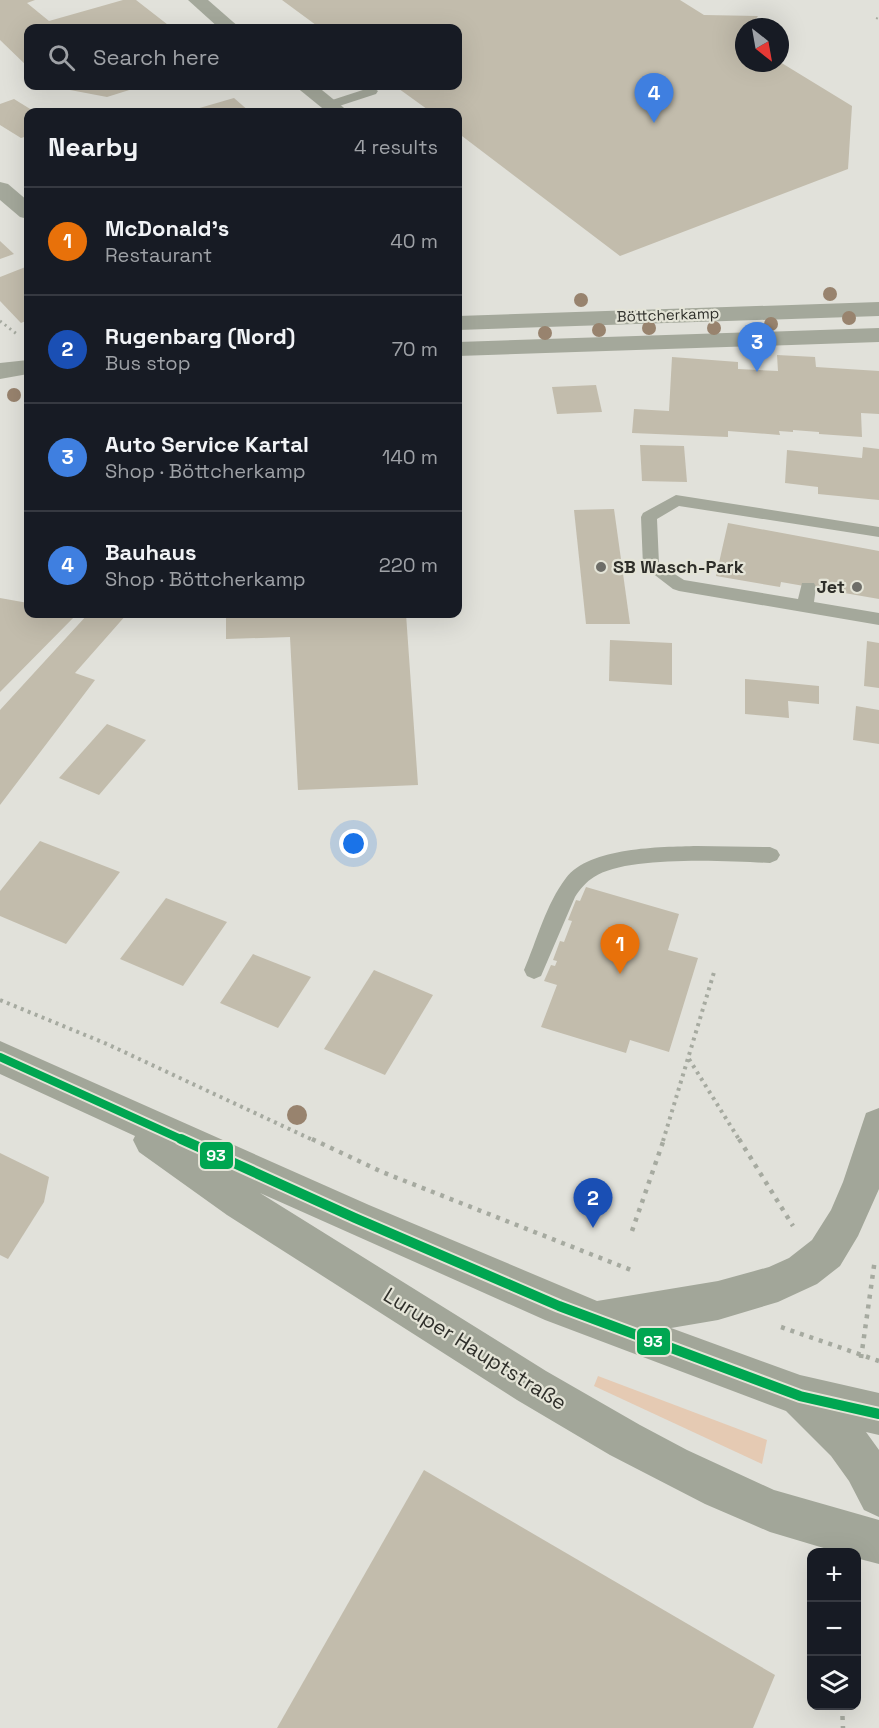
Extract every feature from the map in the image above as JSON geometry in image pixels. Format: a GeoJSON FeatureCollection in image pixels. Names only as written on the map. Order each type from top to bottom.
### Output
{"type":"FeatureCollection","features":[{"type":"Feature","properties":{"kind":"main road","name":"Luruper Hauptstraße"},"geometry":{"type":"LineString","coordinates":[[0,1057],[355,1218],[558,1306],[800,1396],[879,1414]]}},
{"type":"Feature","properties":{"kind":"main road","name":"Luruper Hauptstraße"},"geometry":{"type":"LineString","coordinates":[[100,1101],[193,1170],[513,1374],[622,1439],[773,1512],[879,1542]]}},
{"type":"Feature","properties":{"kind":"main road"},"geometry":{"type":"LineString","coordinates":[[597,1320],[751,1293],[781,1282],[805,1269],[825,1254],[846,1221],[862,1187],[879,1125]]}},
{"type":"Feature","properties":{"kind":"main road"},"geometry":{"type":"LineString","coordinates":[[800,1396],[827,1418],[850,1444],[870,1475],[879,1495]]}},
{"type":"Feature","properties":{"kind":"street"},"geometry":{"type":"LineString","coordinates":[[197,0],[225,24]]}},
{"type":"Feature","properties":{"kind":"street"},"geometry":{"type":"LineString","coordinates":[[310,90],[333,108]]}},
{"type":"Feature","properties":{"kind":"street"},"geometry":{"type":"LineString","coordinates":[[0,189],[24,209]]}},
{"type":"Feature","properties":{"kind":"street","name":"Böttcherkamp"},"geometry":{"type":"LineString","coordinates":[[462,323],[879,309]]}},
{"type":"Feature","properties":{"kind":"street","name":"Böttcherkamp"},"geometry":{"type":"LineString","coordinates":[[462,349],[879,334]]}},
{"type":"Feature","properties":{"kind":"street"},"geometry":{"type":"LineString","coordinates":[[0,371],[24,368]]}},
{"type":"Feature","properties":{"kind":"lane"},"geometry":{"type":"LineString","coordinates":[[336,108],[372,91]]}},
{"type":"Feature","properties":{"kind":"lane"},"geometry":{"type":"LineString","coordinates":[[879,532],[676,500],[649,517],[651,566],[679,585],[879,618]]}},
{"type":"Feature","properties":{"kind":"lane"},"geometry":{"type":"LineString","coordinates":[[816,540],[818,522]]}},
{"type":"Feature","properties":{"kind":"lane"},"geometry":{"type":"LineString","coordinates":[[854,546],[856,529]]}},
{"type":"Feature","properties":{"kind":"lane"},"geometry":{"type":"LineString","coordinates":[[805,606],[808,587]]}},
{"type":"Feature","properties":{"kind":"lane"},"geometry":{"type":"LineString","coordinates":[[844,613],[847,594]]}},
{"type":"Feature","properties":{"kind":"lane"},"geometry":{"type":"LineString","coordinates":[[534,970],[575,880],[593,870],[611,863],[657,855],[770,855]]}},
{"type":"Feature","properties":{"kind":"path"},"geometry":{"type":"LineString","coordinates":[[0,321],[21,337]]}},
{"type":"Feature","properties":{"kind":"path"},"geometry":{"type":"LineString","coordinates":[[632,1231],[657,1162],[715,969]]}},
{"type":"Feature","properties":{"kind":"path"},"geometry":{"type":"LineString","coordinates":[[0,1000],[107,1044],[382,1172],[633,1271]]}},
{"type":"Feature","properties":{"kind":"path"},"geometry":{"type":"LineString","coordinates":[[688,1058],[797,1231]]}},
{"type":"Feature","properties":{"kind":"path"},"geometry":{"type":"LineString","coordinates":[[772,1324],[879,1361]]}},
{"type":"Feature","properties":{"kind":"path"},"geometry":{"type":"LineString","coordinates":[[843,1710],[843,1728]]}},
{"type":"Feature","properties":{"kind":"shaded area"},"geometry":{"type":"Polygon","coordinates":[[[598,1376],[767,1440],[762,1464],[594,1386],[598,1376]]]}},
{"type":"Feature","properties":{"kind":"building"},"geometry":{"type":"Polygon","coordinates":[[[0,0],[35,0],[27,3],[49,21],[123,0],[136,0],[167,24],[24,24],[24,63],[0,40],[0,0]]]}},
{"type":"Feature","properties":{"kind":"building"},"geometry":{"type":"Polygon","coordinates":[[[282,0],[680,0],[704,15],[758,16],[757,18],[735,18],[735,72],[789,72],[789,68],[852,106],[848,169],[620,256],[462,136],[462,108],[425,108],[401,90],[462,90],[462,24],[315,24],[282,0]]]}},
{"type":"Feature","properties":{"kind":"building"},"geometry":{"type":"Polygon","coordinates":[[[70,90],[129,90],[107,97],[70,90]]]}},
{"type":"Feature","properties":{"kind":"building"},"geometry":{"type":"Polygon","coordinates":[[[234,98],[245,108],[199,108],[234,98]]]}},
{"type":"Feature","properties":{"kind":"building"},"geometry":{"type":"Polygon","coordinates":[[[14,99],[29,108],[24,108],[24,137],[21,138],[0,125],[0,104],[14,99]]]}},
{"type":"Feature","properties":{"kind":"building"},"geometry":{"type":"Polygon","coordinates":[[[0,241],[14,254],[0,259],[0,241]]]}},
{"type":"Feature","properties":{"kind":"building"},"geometry":{"type":"Polygon","coordinates":[[[24,268],[24,322],[21,323],[0,301],[0,277],[24,268]]]}},
{"type":"Feature","properties":{"kind":"building"},"geometry":{"type":"Polygon","coordinates":[[[777,355],[815,357],[816,367],[879,371],[879,414],[861,413],[862,437],[793,430],[793,432],[779,431],[780,435],[728,431],[728,437],[632,433],[634,409],[669,411],[672,357],[738,362],[738,369],[778,371],[777,355]]]}},
{"type":"Feature","properties":{"kind":"building"},"geometry":{"type":"Polygon","coordinates":[[[596,385],[602,412],[557,414],[552,387],[596,385]]]}},
{"type":"Feature","properties":{"kind":"building"},"geometry":{"type":"Polygon","coordinates":[[[640,445],[684,446],[687,482],[642,481],[640,445]]]}},
{"type":"Feature","properties":{"kind":"building"},"geometry":{"type":"Polygon","coordinates":[[[863,447],[879,449],[879,500],[818,494],[818,487],[785,483],[787,450],[862,458],[863,447]]]}},
{"type":"Feature","properties":{"kind":"building","name":"SB Wasch-Park"},"geometry":{"type":"Polygon","coordinates":[[[614,509],[630,624],[586,624],[574,510],[614,509]]]}},
{"type":"Feature","properties":{"kind":"building"},"geometry":{"type":"Polygon","coordinates":[[[728,523],[879,551],[879,599],[781,582],[780,587],[716,576],[728,523]]]}},
{"type":"Feature","properties":{"kind":"building"},"geometry":{"type":"Polygon","coordinates":[[[0,598],[24,602],[24,618],[73,618],[0,692],[0,598]]]}},
{"type":"Feature","properties":{"kind":"building"},"geometry":{"type":"Polygon","coordinates":[[[84,618],[123,618],[75,673],[95,680],[0,805],[0,710],[84,618]]]}},
{"type":"Feature","properties":{"kind":"building"},"geometry":{"type":"Polygon","coordinates":[[[226,618],[406,618],[418,785],[298,790],[290,637],[226,639],[226,618]]]}},
{"type":"Feature","properties":{"kind":"building"},"geometry":{"type":"Polygon","coordinates":[[[610,640],[672,643],[672,685],[609,681],[610,640]]]}},
{"type":"Feature","properties":{"kind":"building"},"geometry":{"type":"Polygon","coordinates":[[[867,641],[879,643],[879,688],[864,686],[867,641]]]}},
{"type":"Feature","properties":{"kind":"building"},"geometry":{"type":"Polygon","coordinates":[[[745,679],[819,686],[819,704],[788,701],[789,718],[745,714],[745,679]]]}},
{"type":"Feature","properties":{"kind":"building"},"geometry":{"type":"Polygon","coordinates":[[[856,706],[879,710],[879,744],[853,740],[856,706]]]}},
{"type":"Feature","properties":{"kind":"building"},"geometry":{"type":"Polygon","coordinates":[[[107,724],[146,740],[99,795],[59,778],[107,724]]]}},
{"type":"Feature","properties":{"kind":"building"},"geometry":{"type":"Polygon","coordinates":[[[40,841],[120,872],[66,944],[0,916],[0,891],[40,841]]]}},
{"type":"Feature","properties":{"kind":"building"},"geometry":{"type":"Polygon","coordinates":[[[586,887],[679,914],[668,950],[698,958],[669,1052],[630,1040],[626,1053],[541,1027],[557,985],[544,981],[551,965],[555,966],[557,961],[553,960],[560,941],[564,942],[572,921],[568,920],[576,900],[580,901],[586,887]]]}},
{"type":"Feature","properties":{"kind":"building"},"geometry":{"type":"Polygon","coordinates":[[[166,898],[227,922],[183,986],[120,959],[166,898]]]}},
{"type":"Feature","properties":{"kind":"building"},"geometry":{"type":"Polygon","coordinates":[[[253,954],[311,977],[278,1028],[220,1003],[253,954]]]}},
{"type":"Feature","properties":{"kind":"building"},"geometry":{"type":"Polygon","coordinates":[[[374,970],[433,995],[385,1075],[324,1049],[374,970]]]}},
{"type":"Feature","properties":{"kind":"building"},"geometry":{"type":"Polygon","coordinates":[[[0,1153],[49,1177],[44,1202],[8,1259],[0,1255],[0,1153]]]}},
{"type":"Feature","properties":{"kind":"building"},"geometry":{"type":"Polygon","coordinates":[[[424,1470],[775,1675],[753,1728],[277,1728],[424,1470]]]}},
{"type":"Feature","properties":{"kind":"transit line","name":"93"},"geometry":{"type":"LineString","coordinates":[[0,1057],[355,1218],[559,1306],[800,1396],[879,1414]]}},
{"type":"Feature","properties":{"kind":"place","name":"Bauhaus"},"geometry":{"type":"Point","coordinates":[654,123]}},
{"type":"Feature","properties":{"kind":"place","name":"Auto Service Kartal"},"geometry":{"type":"Point","coordinates":[757,372]}},
{"type":"Feature","properties":{"kind":"place","name":"SB Wasch-Park"},"geometry":{"type":"Point","coordinates":[601,567]}},
{"type":"Feature","properties":{"kind":"place","name":"Jet"},"geometry":{"type":"Point","coordinates":[857,587]}},
{"type":"Feature","properties":{"kind":"place","name":"McDonald's"},"geometry":{"type":"Point","coordinates":[620,974]}},
{"type":"Feature","properties":{"kind":"place","name":"Rugenbarg (Nord)"},"geometry":{"type":"Point","coordinates":[593,1228]}}]}
